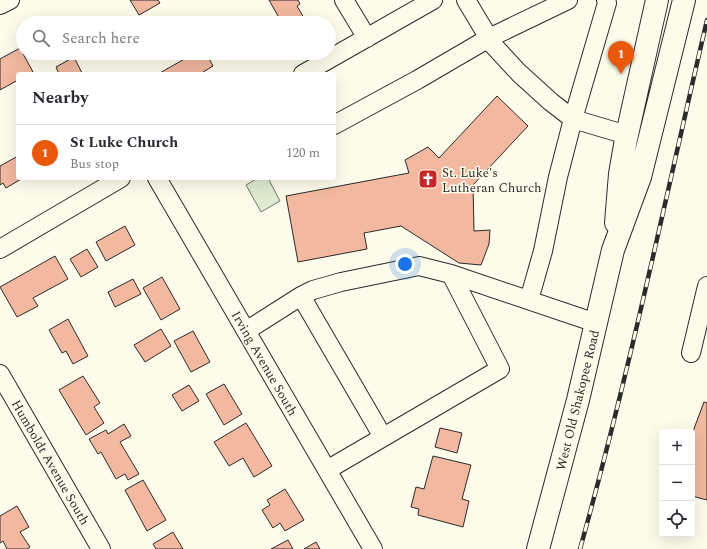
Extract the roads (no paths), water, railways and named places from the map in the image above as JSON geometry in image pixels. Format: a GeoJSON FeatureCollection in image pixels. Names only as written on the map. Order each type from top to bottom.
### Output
{"type":"FeatureCollection","features":[{"type":"Feature","properties":{"kind":"main road","name":"West Old Shakopee Road"},"geometry":{"type":"LineString","coordinates":[[613,250],[620,174],[627,135],[657,0]]}},
{"type":"Feature","properties":{"kind":"main road","name":"West Old Shakopee Road"},"geometry":{"type":"LineString","coordinates":[[538,549],[574,416],[613,250],[640,177],[684,0]]}},
{"type":"Feature","properties":{"kind":"street"},"geometry":{"type":"LineString","coordinates":[[0,6],[10,0]]}},
{"type":"Feature","properties":{"kind":"street"},"geometry":{"type":"LineString","coordinates":[[344,0],[367,38]]}},
{"type":"Feature","properties":{"kind":"street"},"geometry":{"type":"LineString","coordinates":[[336,55],[433,0]]}},
{"type":"Feature","properties":{"kind":"street"},"geometry":{"type":"LineString","coordinates":[[466,0],[493,45],[519,73],[551,102],[573,119],[627,135]]}},
{"type":"Feature","properties":{"kind":"street"},"geometry":{"type":"LineString","coordinates":[[336,124],[417,80],[489,38],[568,0]]}},
{"type":"Feature","properties":{"kind":"street"},"geometry":{"type":"LineString","coordinates":[[529,300],[543,251],[558,177],[573,119],[607,3],[606,0]]}},
{"type":"Feature","properties":{"kind":"street"},"geometry":{"type":"LineString","coordinates":[[307,72],[328,60]]}},
{"type":"Feature","properties":{"kind":"street"},"geometry":{"type":"LineString","coordinates":[[0,249],[118,180]]}},
{"type":"Feature","properties":{"kind":"street","name":"Irving Avenue South"},"geometry":{"type":"LineString","coordinates":[[158,180],[373,549]]}},
{"type":"Feature","properties":{"kind":"street"},"geometry":{"type":"LineString","coordinates":[[246,331],[313,290],[340,282],[419,266],[451,274],[596,323]]}},
{"type":"Feature","properties":{"kind":"street"},"geometry":{"type":"LineString","coordinates":[[327,470],[500,369],[451,274]]}},
{"type":"Feature","properties":{"kind":"street"},"geometry":{"type":"LineString","coordinates":[[691,353],[707,286]]}},
{"type":"Feature","properties":{"kind":"street"},"geometry":{"type":"LineString","coordinates":[[301,296],[383,437]]}},
{"type":"Feature","properties":{"kind":"street","name":"Humboldt Avenue South"},"geometry":{"type":"LineString","coordinates":[[0,374],[101,549]]}},
{"type":"Feature","properties":{"kind":"railway"},"geometry":{"type":"LineString","coordinates":[[580,549],[631,351],[707,20]]}},
{"type":"Feature","properties":{"kind":"place","name":"St Luke Church"},"geometry":{"type":"Point","coordinates":[621,74]}},
{"type":"Feature","properties":{"kind":"place","name":"St. Luke's Lutheran Church"},"geometry":{"type":"Point","coordinates":[428,179]}}]}
